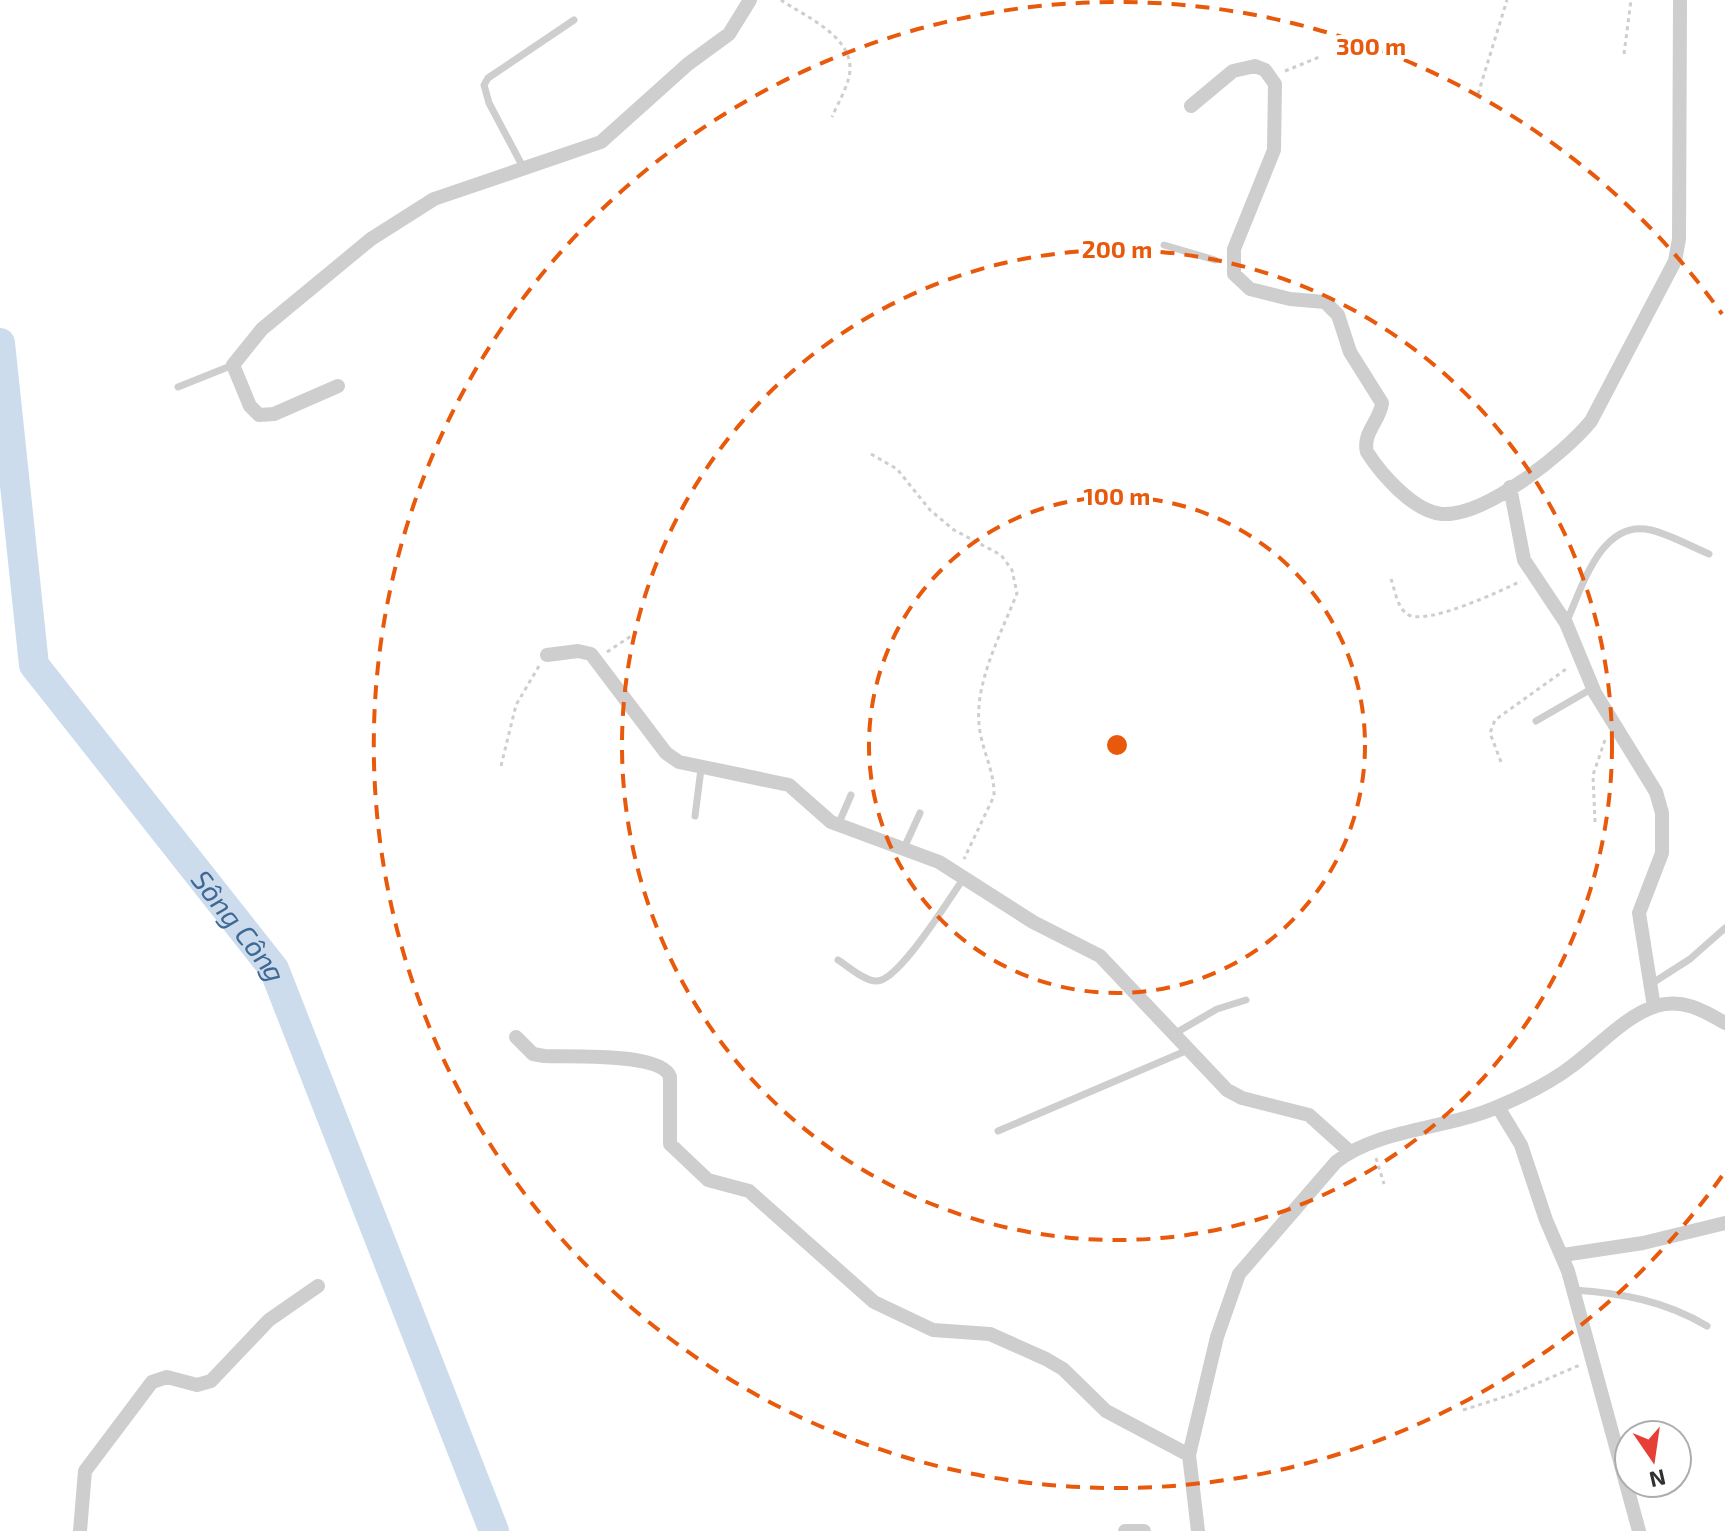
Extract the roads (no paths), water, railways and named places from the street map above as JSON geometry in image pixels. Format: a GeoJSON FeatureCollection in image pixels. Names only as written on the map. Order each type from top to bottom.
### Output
{"type":"FeatureCollection","features":[{"type":"Feature","properties":{"kind":"street"},"geometry":{"type":"LineString","coordinates":[[338,386],[274,414],[259,415],[250,406],[233,365],[249,341],[371,239],[450,192],[581,151],[609,136],[688,64],[729,34],[750,0]]}},
{"type":"Feature","properties":{"kind":"street"},"geometry":{"type":"LineString","coordinates":[[1191,106],[1233,71],[1255,66],[1271,77],[1275,84],[1274,150],[1230,263],[1241,284],[1250,289],[1290,299],[1316,299],[1338,315],[1350,352],[1382,403],[1381,413],[1367,436],[1367,452],[1415,503],[1441,514],[1455,513],[1510,487],[1563,451],[1591,421],[1675,261],[1679,239],[1680,0]]}},
{"type":"Feature","properties":{"kind":"street"},"geometry":{"type":"LineString","coordinates":[[1510,487],[1524,560],[1566,623],[1593,688],[1656,792],[1662,813],[1662,853],[1639,913],[1654,1007]]}},
{"type":"Feature","properties":{"kind":"street"},"geometry":{"type":"LineString","coordinates":[[547,655],[578,651],[597,659],[666,753],[679,762],[789,785],[819,816],[904,848],[960,876],[1033,922],[1100,956],[1227,1090],[1242,1098],[1309,1115],[1349,1151]]}},
{"type":"Feature","properties":{"kind":"street"},"geometry":{"type":"LineString","coordinates":[[1198,1531],[1189,1455],[1217,1337],[1239,1274],[1349,1151],[1457,1123],[1498,1107],[1559,1075],[1654,1007],[1671,1003],[1688,1005],[1725,1023]]}},
{"type":"Feature","properties":{"kind":"street"},"geometry":{"type":"LineString","coordinates":[[516,1037],[533,1054],[616,1058],[660,1064],[667,1068],[670,1077],[670,1144],[708,1180],[749,1191],[874,1302],[933,1330],[990,1334],[1046,1359],[1118,1419],[1189,1455]]}},
{"type":"Feature","properties":{"kind":"street"},"geometry":{"type":"LineString","coordinates":[[1498,1107],[1521,1145],[1546,1220],[1563,1255],[1639,1531]]}},
{"type":"Feature","properties":{"kind":"street"},"geometry":{"type":"LineString","coordinates":[[1563,1255],[1643,1243],[1725,1223]]}},
{"type":"Feature","properties":{"kind":"street"},"geometry":{"type":"LineString","coordinates":[[80,1531],[85,1471],[152,1382],[167,1377],[197,1385],[211,1381],[269,1320],[318,1286]]}},
{"type":"Feature","properties":{"kind":"street"},"geometry":{"type":"LineString","coordinates":[[1125,1531],[1144,1531]]}},
{"type":"Feature","properties":{"kind":"lane"},"geometry":{"type":"LineString","coordinates":[[524,169],[489,103],[484,85],[488,78],[574,20]]}},
{"type":"Feature","properties":{"kind":"lane"},"geometry":{"type":"LineString","coordinates":[[1164,245],[1215,260]]}},
{"type":"Feature","properties":{"kind":"lane"},"geometry":{"type":"LineString","coordinates":[[178,387],[233,365]]}},
{"type":"Feature","properties":{"kind":"lane"},"geometry":{"type":"LineString","coordinates":[[1566,623],[1601,550],[1624,531],[1651,530],[1709,554]]}},
{"type":"Feature","properties":{"kind":"lane"},"geometry":{"type":"LineString","coordinates":[[1536,721],[1593,688]]}},
{"type":"Feature","properties":{"kind":"lane"},"geometry":{"type":"LineString","coordinates":[[695,816],[701,769]]}},
{"type":"Feature","properties":{"kind":"lane"},"geometry":{"type":"LineString","coordinates":[[838,825],[851,795]]}},
{"type":"Feature","properties":{"kind":"lane"},"geometry":{"type":"LineString","coordinates":[[904,848],[920,813]]}},
{"type":"Feature","properties":{"kind":"lane"},"geometry":{"type":"LineString","coordinates":[[838,960],[872,981],[886,979],[901,965],[960,876]]}},
{"type":"Feature","properties":{"kind":"lane"},"geometry":{"type":"LineString","coordinates":[[1651,984],[1690,959],[1725,928]]}},
{"type":"Feature","properties":{"kind":"lane"},"geometry":{"type":"LineString","coordinates":[[1174,1034],[1217,1009],[1246,1000]]}},
{"type":"Feature","properties":{"kind":"lane"},"geometry":{"type":"LineString","coordinates":[[998,1131],[1188,1050]]}},
{"type":"Feature","properties":{"kind":"lane"},"geometry":{"type":"LineString","coordinates":[[1573,1290],[1620,1293],[1649,1300],[1683,1311],[1707,1326]]}},
{"type":"Feature","properties":{"kind":"waterway","name":"Sông Công"},"geometry":{"type":"LineString","coordinates":[[0,343],[34,665],[274,969],[494,1531]]}}]}
